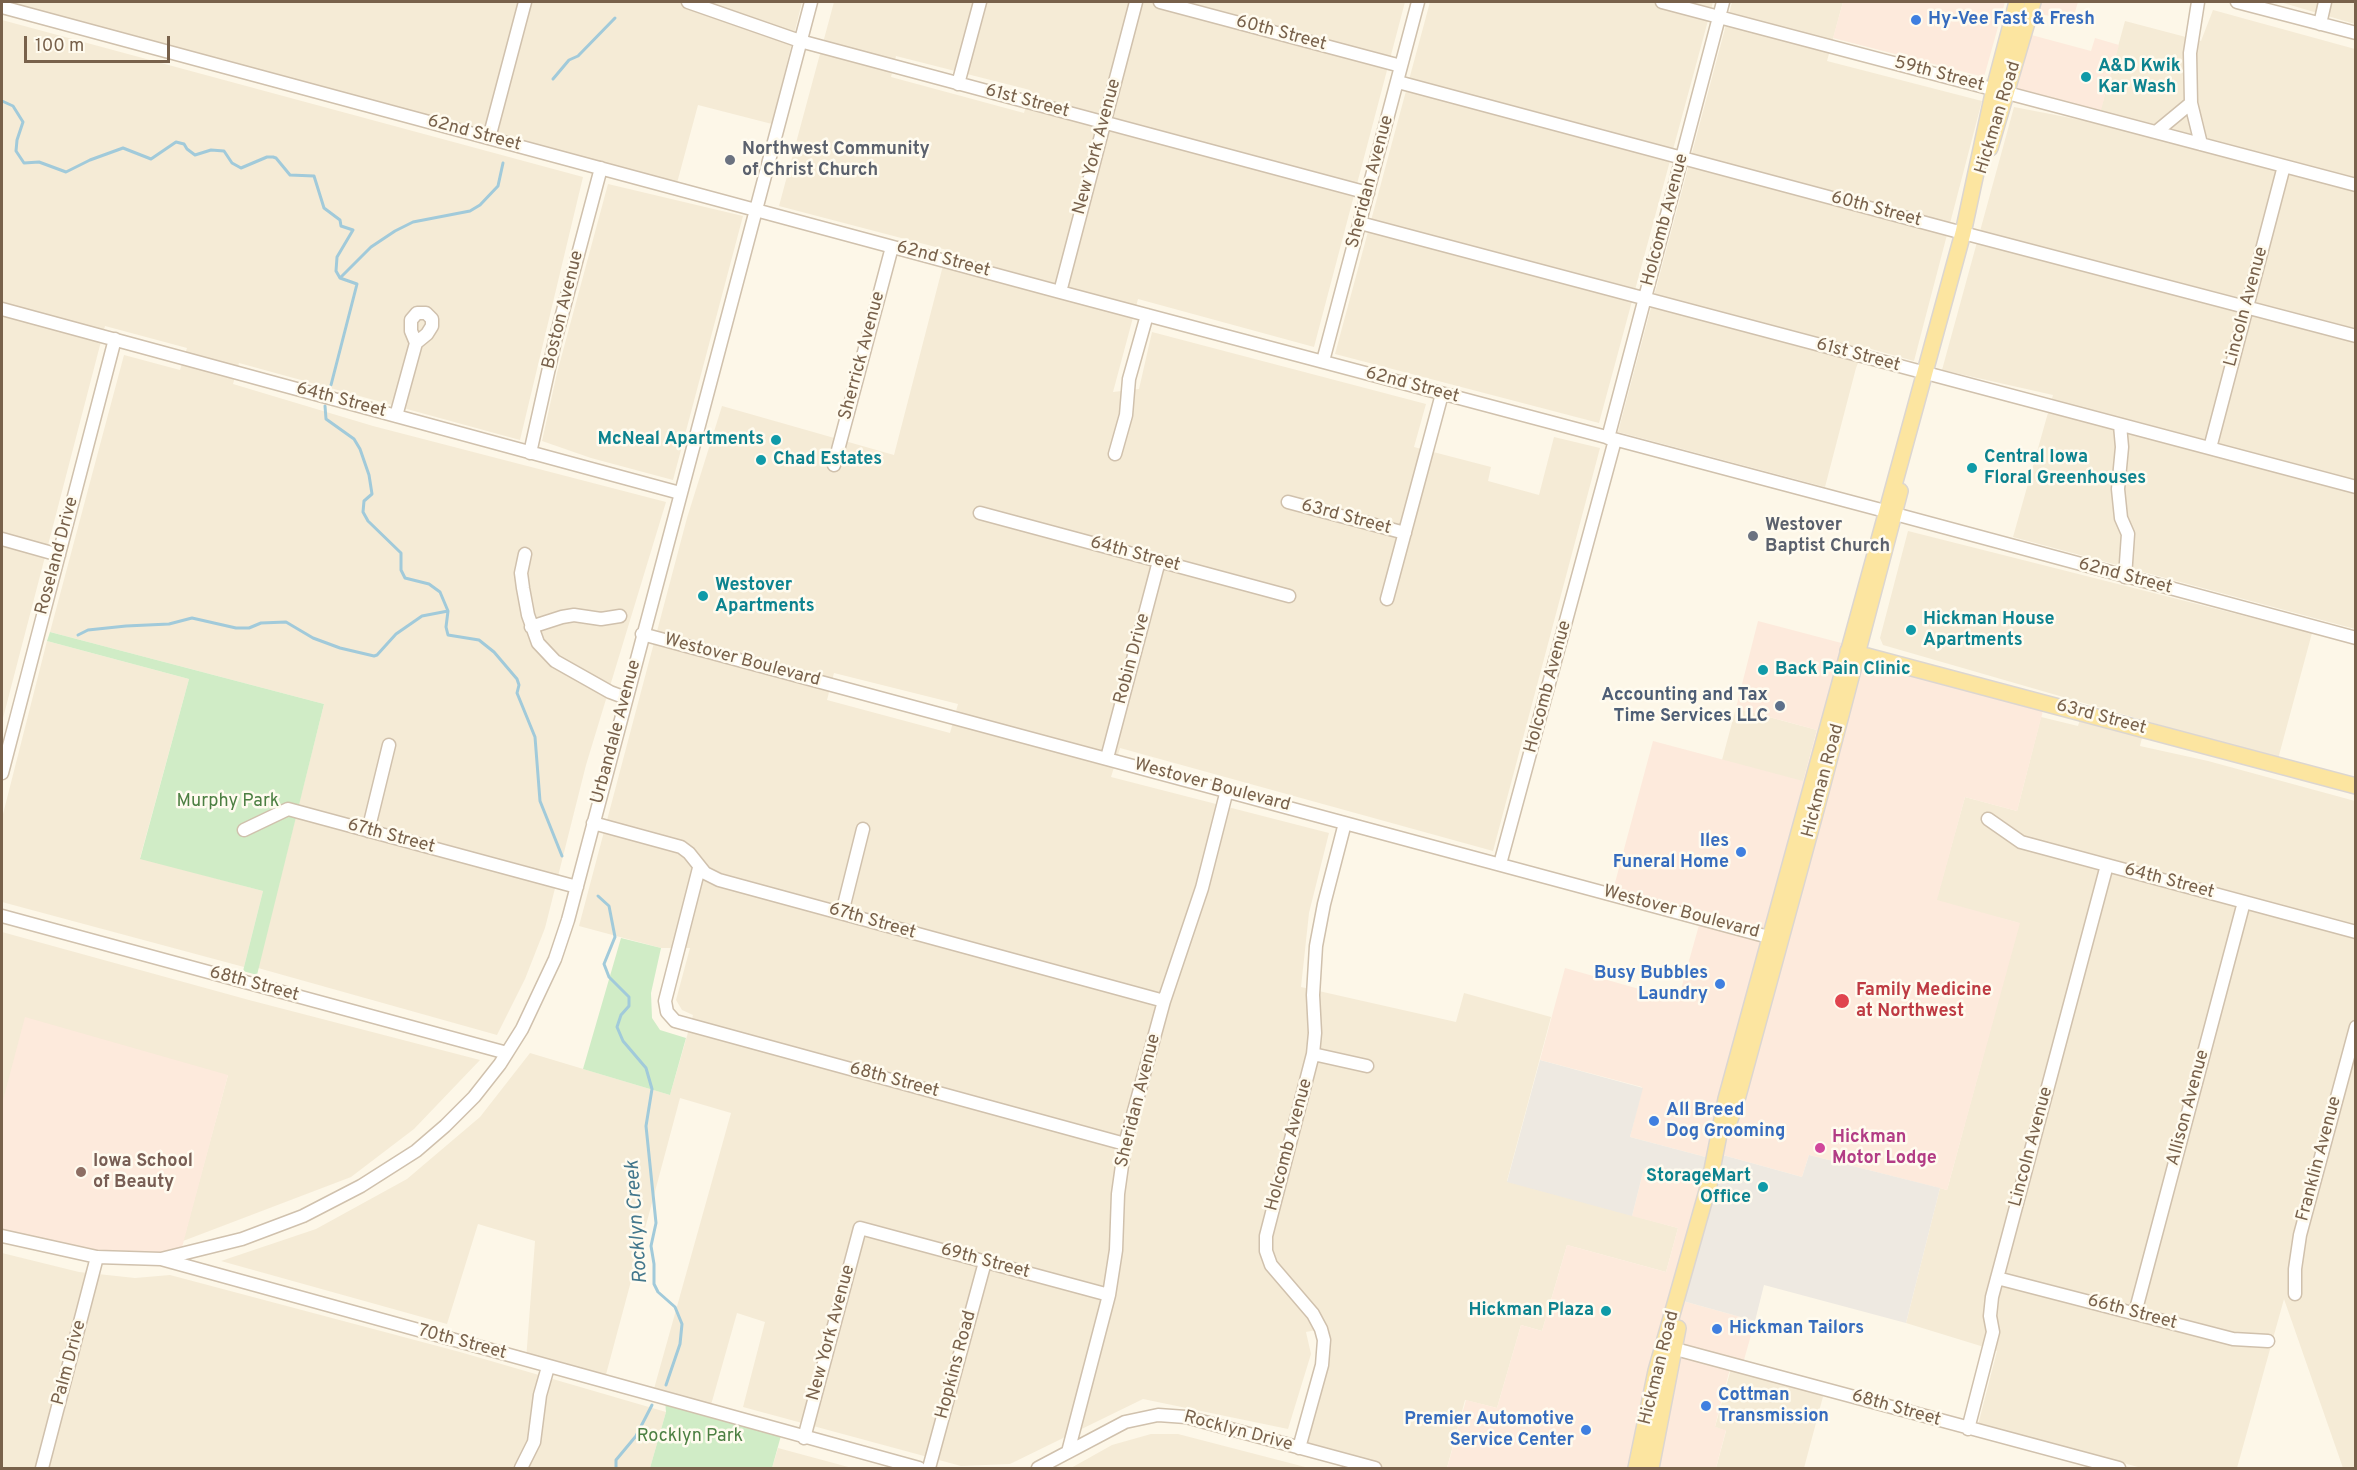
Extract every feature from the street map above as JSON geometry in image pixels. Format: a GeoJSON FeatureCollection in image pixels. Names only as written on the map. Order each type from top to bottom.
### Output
{"type":"FeatureCollection","features":[{"type":"Feature","properties":{"kind":"main road","name":"Hickman Road"},"geometry":{"type":"LineString","coordinates":[[2001,91],[2017,2]]}},
{"type":"Feature","properties":{"kind":"main road","name":"Hickman Road"},"geometry":{"type":"LineString","coordinates":[[1652,1468],[1669,1347],[1686,1268],[1708,1185],[1738,1096],[1775,939],[1890,513],[1962,233],[2001,91],[2033,2]]}},
{"type":"Feature","properties":{"kind":"main road","name":"63rd Street"},"geometry":{"type":"LineString","coordinates":[[1853,652],[2355,786]]}},
{"type":"Feature","properties":{"kind":"main road","name":"Hickman Road"},"geometry":{"type":"LineString","coordinates":[[1636,1468],[1656,1371],[1669,1347]]}},
{"type":"Feature","properties":{"kind":"street"},"geometry":{"type":"LineString","coordinates":[[489,138],[525,2]]}},
{"type":"Feature","properties":{"kind":"street","name":"61st Street"},"geometry":{"type":"LineString","coordinates":[[688,2],[800,40],[1368,193]]}},
{"type":"Feature","properties":{"kind":"street","name":"Urbandale Avenue"},"geometry":{"type":"LineString","coordinates":[[161,1259],[242,1239],[303,1216],[361,1186],[416,1151],[445,1126],[474,1096],[522,1029],[555,959],[568,920],[811,2]]}},
{"type":"Feature","properties":{"kind":"street"},"geometry":{"type":"LineString","coordinates":[[958,84],[980,2]]}},
{"type":"Feature","properties":{"kind":"street","name":"New York Avenue"},"geometry":{"type":"LineString","coordinates":[[1060,292],[1136,2]]}},
{"type":"Feature","properties":{"kind":"street","name":"60th Street"},"geometry":{"type":"LineString","coordinates":[[1160,2],[1401,66]]}},
{"type":"Feature","properties":{"kind":"street","name":"Sheridan Avenue"},"geometry":{"type":"LineString","coordinates":[[1323,362],[1418,2]]}},
{"type":"Feature","properties":{"kind":"street","name":"59th Street"},"geometry":{"type":"LineString","coordinates":[[1662,2],[2355,185]]}},
{"type":"Feature","properties":{"kind":"street","name":"Holcomb Avenue"},"geometry":{"type":"LineString","coordinates":[[1500,864],[1612,439],[1645,299],[1723,2]]}},
{"type":"Feature","properties":{"kind":"street"},"geometry":{"type":"LineString","coordinates":[[2198,2],[2190,53],[2191,103],[2201,144]]}},
{"type":"Feature","properties":{"kind":"street"},"geometry":{"type":"LineString","coordinates":[[2237,2],[2355,33]]}},
{"type":"Feature","properties":{"kind":"street"},"geometry":{"type":"LineString","coordinates":[[2320,24],[2325,2]]}},
{"type":"Feature","properties":{"kind":"street","name":"62nd Street"},"geometry":{"type":"LineString","coordinates":[[2,7],[755,211],[2355,638]]}},
{"type":"Feature","properties":{"kind":"street","name":"60th Street"},"geometry":{"type":"LineString","coordinates":[[1398,82],[2355,336]]}},
{"type":"Feature","properties":{"kind":"street"},"geometry":{"type":"LineString","coordinates":[[2156,132],[2191,103]]}},
{"type":"Feature","properties":{"kind":"street","name":"Lincoln Avenue"},"geometry":{"type":"LineString","coordinates":[[2210,448],[2284,166]]}},
{"type":"Feature","properties":{"kind":"street","name":"Boston Avenue"},"geometry":{"type":"LineString","coordinates":[[530,453],[555,341],[601,168]]}},
{"type":"Feature","properties":{"kind":"street","name":"61st Street"},"geometry":{"type":"LineString","coordinates":[[1360,223],[2355,487]]}},
{"type":"Feature","properties":{"kind":"street","name":"Sherrick Avenue"},"geometry":{"type":"LineString","coordinates":[[834,465],[892,247]]}},
{"type":"Feature","properties":{"kind":"street","name":"64th Street"},"geometry":{"type":"LineString","coordinates":[[2,309],[680,493]]}},
{"type":"Feature","properties":{"kind":"street"},"geometry":{"type":"LineString","coordinates":[[1115,454],[1126,415],[1129,379],[1147,315]]}},
{"type":"Feature","properties":{"kind":"street","name":"Roseland Drive"},"geometry":{"type":"LineString","coordinates":[[2,773],[115,339]]}},
{"type":"Feature","properties":{"kind":"street"},"geometry":{"type":"LineString","coordinates":[[396,416],[416,344]]}},
{"type":"Feature","properties":{"kind":"street"},"geometry":{"type":"LineString","coordinates":[[1387,599],[1442,394]]}},
{"type":"Feature","properties":{"kind":"street"},"geometry":{"type":"LineString","coordinates":[[2120,425],[2122,447],[2118,489],[2121,518],[2128,534],[2125,577]]}},
{"type":"Feature","properties":{"kind":"street","name":"63rd Street"},"geometry":{"type":"LineString","coordinates":[[1288,502],[1405,533]]}},
{"type":"Feature","properties":{"kind":"street","name":"64th Street"},"geometry":{"type":"LineString","coordinates":[[981,513],[1289,596]]}},
{"type":"Feature","properties":{"kind":"street"},"geometry":{"type":"LineString","coordinates":[[2,539],[59,555]]}},
{"type":"Feature","properties":{"kind":"street"},"geometry":{"type":"LineString","coordinates":[[525,554],[521,573],[523,588],[531,627],[538,643],[555,661],[610,692],[626,698]]}},
{"type":"Feature","properties":{"kind":"street","name":"Robin Drive"},"geometry":{"type":"LineString","coordinates":[[1107,758],[1159,561]]}},
{"type":"Feature","properties":{"kind":"street"},"geometry":{"type":"LineString","coordinates":[[531,627],[574,615],[601,619],[620,616]]}},
{"type":"Feature","properties":{"kind":"street","name":"Westover Boulevard"},"geometry":{"type":"LineString","coordinates":[[642,634],[1775,939]]}},
{"type":"Feature","properties":{"kind":"street"},"geometry":{"type":"LineString","coordinates":[[368,831],[389,745]]}},
{"type":"Feature","properties":{"kind":"street","name":"Sheridan Avenue"},"geometry":{"type":"LineString","coordinates":[[1068,1452],[1109,1295],[1116,1250],[1118,1194],[1125,1144],[1164,1001],[1202,888],[1227,790]]}},
{"type":"Feature","properties":{"kind":"street","name":"67th Street"},"geometry":{"type":"LineString","coordinates":[[243,830],[288,809],[577,887]]}},
{"type":"Feature","properties":{"kind":"street","name":"64th Street"},"geometry":{"type":"LineString","coordinates":[[1988,819],[2021,842],[2355,932]]}},
{"type":"Feature","properties":{"kind":"street","name":"67th Street"},"geometry":{"type":"LineString","coordinates":[[592,823],[681,847],[690,853],[699,868],[719,879],[1164,1001]]}},
{"type":"Feature","properties":{"kind":"street","name":"Holcomb Avenue"},"geometry":{"type":"LineString","coordinates":[[1299,1448],[1322,1365],[1324,1340],[1313,1314],[1271,1265],[1266,1251],[1266,1236],[1313,1054],[1316,946],[1324,904],[1345,823]]}},
{"type":"Feature","properties":{"kind":"street"},"geometry":{"type":"LineString","coordinates":[[842,913],[863,829]]}},
{"type":"Feature","properties":{"kind":"street","name":"Lincoln Avenue"},"geometry":{"type":"LineString","coordinates":[[1968,1429],[1993,1332],[1990,1316],[1997,1278],[2107,865]]}},
{"type":"Feature","properties":{"kind":"street","name":"68th Street"},"geometry":{"type":"LineString","coordinates":[[699,868],[665,1002],[667,1012],[675,1021],[1125,1144]]}},
{"type":"Feature","properties":{"kind":"street","name":"Allison Avenue"},"geometry":{"type":"LineString","coordinates":[[2135,1313],[2244,902]]}},
{"type":"Feature","properties":{"kind":"street","name":"68th Street"},"geometry":{"type":"LineString","coordinates":[[2,916],[507,1053]]}},
{"type":"Feature","properties":{"kind":"street","name":"Franklin Avenue"},"geometry":{"type":"LineString","coordinates":[[2295,1294],[2295,1269],[2300,1235],[2355,1027]]}},
{"type":"Feature","properties":{"kind":"street"},"geometry":{"type":"LineString","coordinates":[[1313,1054],[1367,1066]]}},
{"type":"Feature","properties":{"kind":"street","name":"New York Avenue"},"geometry":{"type":"LineString","coordinates":[[804,1438],[860,1228]]}},
{"type":"Feature","properties":{"kind":"street","name":"69th Street"},"geometry":{"type":"LineString","coordinates":[[860,1228],[1109,1295]]}},
{"type":"Feature","properties":{"kind":"street","name":"70th Street"},"geometry":{"type":"LineString","coordinates":[[2,1236],[98,1257],[161,1259],[918,1468]]}},
{"type":"Feature","properties":{"kind":"street","name":"Palm Drive"},"geometry":{"type":"LineString","coordinates":[[42,1468],[98,1257]]}},
{"type":"Feature","properties":{"kind":"street","name":"Hopkins Road"},"geometry":{"type":"LineString","coordinates":[[929,1468],[985,1262]]}},
{"type":"Feature","properties":{"kind":"street","name":"66th Street"},"geometry":{"type":"LineString","coordinates":[[1997,1278],[2233,1339],[2268,1341]]}},
{"type":"Feature","properties":{"kind":"street","name":"68th Street"},"geometry":{"type":"LineString","coordinates":[[1669,1347],[2119,1468]]}},
{"type":"Feature","properties":{"kind":"street"},"geometry":{"type":"LineString","coordinates":[[521,1468],[534,1442],[540,1395],[548,1367]]}},
{"type":"Feature","properties":{"kind":"street","name":"Rocklyn Drive"},"geometry":{"type":"LineString","coordinates":[[1038,1468],[1125,1422],[1158,1415],[1186,1417],[1375,1468]]}},
{"type":"Feature","properties":{"kind":"shaded area"},"geometry":{"type":"Polygon","coordinates":[[[9,2],[802,2],[772,124],[698,105],[677,183],[9,2]]]}},
{"type":"Feature","properties":{"kind":"shaded area"},"geometry":{"type":"Polygon","coordinates":[[[834,2],[1405,2],[1314,347],[1138,299],[1113,392],[1139,389],[1152,332],[1426,404],[1414,447],[1491,467],[1488,481],[1539,495],[1554,437],[1600,448],[1493,851],[1120,748],[1111,777],[1329,833],[1309,913],[1301,987],[1456,1022],[1464,993],[1551,1017],[1507,1181],[1678,1228],[1666,1272],[1567,1245],[1542,1331],[1521,1325],[1497,1408],[1465,1400],[1447,1468],[1375,1468],[1299,1448],[1322,1365],[1321,1329],[1306,1332],[1311,1354],[1288,1429],[1143,1399],[1010,1464],[961,1466],[743,1407],[765,1322],[737,1313],[709,1412],[652,1396],[731,1113],[680,1098],[604,1382],[526,1360],[535,1241],[478,1224],[447,1324],[221,1261],[316,1229],[407,1179],[480,1117],[530,1053],[670,1095],[693,1015],[682,1010],[676,1000],[690,948],[661,948],[579,926],[687,518],[722,406],[894,455],[947,250],[779,206],[834,2]],[[896,56],[891,77],[1024,113],[1030,90],[896,56]],[[834,673],[827,700],[950,733],[958,704],[834,673]]]}},
{"type":"Feature","properties":{"kind":"shaded area"},"geometry":{"type":"Polygon","coordinates":[[[1430,2],[1713,2],[1599,423],[1335,354],[1430,2]]]}},
{"type":"Feature","properties":{"kind":"shaded area"},"geometry":{"type":"Polygon","coordinates":[[[1732,2],[1843,2],[1827,61],[1982,101],[1914,361],[1864,347],[1856,368],[1825,487],[1618,432],[1732,2]]]}},
{"type":"Feature","properties":{"kind":"shaded area"},"geometry":{"type":"Polygon","coordinates":[[[1843,2],[2005,2],[1984,77],[1833,38],[1843,2]]]}},
{"type":"Feature","properties":{"kind":"shaded area"},"geometry":{"type":"Polygon","coordinates":[[[2033,2],[2078,2],[2072,22],[2030,11],[2033,2]]]}},
{"type":"Feature","properties":{"kind":"shaded area"},"geometry":{"type":"Polygon","coordinates":[[[2280,2],[2355,2],[2355,24],[2280,2]]]}},
{"type":"Feature","properties":{"kind":"shaded area"},"geometry":{"type":"Polygon","coordinates":[[[2213,10],[2355,49],[2355,629],[2013,537],[2053,395],[1942,370],[2014,107],[2097,123],[2125,21],[2201,41],[2213,10]]]}},
{"type":"Feature","properties":{"kind":"shaded area"},"geometry":{"type":"Polygon","coordinates":[[[2,20],[583,177],[520,440],[239,363],[233,384],[373,426],[666,502],[586,765],[545,928],[525,979],[497,1035],[258,968],[324,704],[50,632],[124,355],[180,370],[187,348],[105,326],[2,722],[2,20]]]}},
{"type":"Feature","properties":{"kind":"shaded area"},"geometry":{"type":"Polygon","coordinates":[[[2024,33],[2091,51],[2095,38],[2119,45],[2099,117],[2008,93],[2024,33]]]}},
{"type":"Feature","properties":{"kind":"shaded area"},"geometry":{"type":"Polygon","coordinates":[[[608,184],[743,216],[673,480],[591,458],[542,441],[557,373],[608,184]]]}},
{"type":"Feature","properties":{"kind":"shaded area"},"geometry":{"type":"Polygon","coordinates":[[[1908,531],[2312,633],[2278,759],[1883,645],[1880,638],[1908,531]]]}},
{"type":"Feature","properties":{"kind":"shaded area"},"geometry":{"type":"Polygon","coordinates":[[[1758,621],[1849,645],[1713,1159],[1630,1137],[1642,1087],[1540,1060],[1565,968],[1678,1000],[1701,918],[1612,894],[1653,741],[1803,781],[1817,730],[1736,708],[1758,621]]]}},
{"type":"Feature","properties":{"kind":"shaded area"},"geometry":{"type":"Polygon","coordinates":[[[47,641],[189,679],[140,858],[263,891],[244,967],[2,902],[2,818],[47,641]]]}},
{"type":"Feature","properties":{"kind":"shaded area"},"geometry":{"type":"Polygon","coordinates":[[[1858,653],[2045,703],[2017,811],[1965,797],[1937,900],[2020,923],[1947,1190],[1809,1155],[1802,1177],[1719,1154],[1858,653]]]}},
{"type":"Feature","properties":{"kind":"shaded area"},"geometry":{"type":"Polygon","coordinates":[[[1736,708],[1817,730],[1803,782],[1722,760],[1736,708]]]}},
{"type":"Feature","properties":{"kind":"shaded area"},"geometry":{"type":"Polygon","coordinates":[[[2082,713],[2144,729],[2140,746],[2208,761],[2355,801],[2355,1468],[2343,1468],[2284,1299],[2237,1468],[2142,1468],[1978,1425],[1997,1351],[1906,1323],[1940,1188],[1947,1190],[2019,923],[1936,901],[1965,797],[2017,811],[2041,717],[2078,726],[2082,713]]]}},
{"type":"Feature","properties":{"kind":"shaded area"},"geometry":{"type":"Polygon","coordinates":[[[2,932],[480,1060],[414,1129],[351,1177],[183,1241],[228,1075],[2,1104],[2,932]]]}},
{"type":"Feature","properties":{"kind":"shaded area"},"geometry":{"type":"Polygon","coordinates":[[[25,1017],[228,1075],[180,1255],[132,1259],[2,1236],[2,1104],[25,1017]]]}},
{"type":"Feature","properties":{"kind":"shaded area"},"geometry":{"type":"Polygon","coordinates":[[[1540,1060],[1643,1088],[1630,1137],[1713,1159],[1719,1154],[1802,1177],[1809,1155],[1940,1188],[1906,1323],[1764,1285],[1755,1321],[1683,1301],[1708,1185],[1644,1168],[1632,1216],[1507,1182],[1540,1060]]]}},
{"type":"Feature","properties":{"kind":"shaded area"},"geometry":{"type":"Polygon","coordinates":[[[1644,1168],[1709,1185],[1636,1468],[1447,1468],[1466,1400],[1497,1408],[1521,1325],[1542,1331],[1567,1245],[1666,1272],[1678,1228],[1632,1216],[1644,1168]]]}},
{"type":"Feature","properties":{"kind":"shaded area"},"geometry":{"type":"Polygon","coordinates":[[[2,1253],[79,1272],[135,1278],[170,1275],[460,1352],[666,1412],[650,1468],[2,1468],[2,1253]]]}},
{"type":"Feature","properties":{"kind":"shaded area"},"geometry":{"type":"Polygon","coordinates":[[[1683,1301],[1755,1321],[1742,1367],[1731,1365],[1715,1427],[1726,1430],[1716,1468],[1651,1468],[1683,1301]]]}},
{"type":"Feature","properties":{"kind":"shaded area"},"geometry":{"type":"Polygon","coordinates":[[[1732,1365],[1825,1389],[1804,1468],[1716,1468],[1726,1431],[1715,1427],[1732,1365]]]}},
{"type":"Feature","properties":{"kind":"shaded area"},"geometry":{"type":"Polygon","coordinates":[[[1151,1434],[1178,1434],[1309,1468],[1071,1468],[1112,1445],[1151,1434]]]}},
{"type":"Feature","properties":{"kind":"shaded area"},"geometry":{"type":"Polygon","coordinates":[[[778,1448],[852,1468],[772,1468],[778,1448]]]}},
{"type":"Feature","properties":{"kind":"green space","name":"Murphy Park"},"geometry":{"type":"Polygon","coordinates":[[[50,632],[324,704],[257,975],[243,971],[263,891],[140,859],[189,679],[47,641],[50,632]]]}},
{"type":"Feature","properties":{"kind":"green space"},"geometry":{"type":"Polygon","coordinates":[[[621,938],[661,948],[651,993],[652,1018],[660,1030],[686,1038],[670,1095],[583,1069],[621,938]]]}},
{"type":"Feature","properties":{"kind":"green space","name":"Rocklyn Park"},"geometry":{"type":"Polygon","coordinates":[[[665,1400],[782,1432],[772,1468],[650,1468],[666,1412],[665,1400]]]}},
{"type":"Feature","properties":{"kind":"waterway"},"geometry":{"type":"LineString","coordinates":[[553,79],[569,60],[578,56],[615,18]]}},
{"type":"Feature","properties":{"kind":"waterway","name":"Rocklyn Creek"},"geometry":{"type":"LineString","coordinates":[[2,101],[13,106],[23,122],[16,151],[24,163],[39,162],[66,172],[123,148],[151,159],[176,142],[184,144],[195,155],[211,150],[224,151],[232,163],[241,168],[267,157],[273,157],[290,175],[314,176],[324,208],[340,220],[341,226],[353,230],[337,257],[336,271],[340,278],[357,284],[331,385]]}},
{"type":"Feature","properties":{"kind":"waterway"},"geometry":{"type":"LineString","coordinates":[[340,278],[371,247],[395,231],[413,222],[470,211],[480,205],[498,186],[503,163]]}},
{"type":"Feature","properties":{"kind":"waterway","name":"Rocklyn Creek"},"geometry":{"type":"LineString","coordinates":[[325,406],[326,419],[354,439],[360,449],[369,475],[372,494],[364,501],[363,512],[368,521],[401,553],[401,570],[405,578],[429,584],[440,592],[448,611],[446,627],[448,635],[479,640],[494,652],[517,679],[519,685],[517,693],[535,737],[540,801],[562,856]]}},
{"type":"Feature","properties":{"kind":"waterway"},"geometry":{"type":"LineString","coordinates":[[78,635],[88,630],[169,624],[192,618],[236,628],[249,628],[261,623],[286,622],[313,638],[340,648],[374,656],[396,634],[422,616],[448,611]]}},
{"type":"Feature","properties":{"kind":"waterway","name":"Rocklyn Creek"},"geometry":{"type":"LineString","coordinates":[[598,896],[609,906],[615,937],[604,964],[609,977],[629,997],[629,1006],[621,1015],[617,1027],[623,1041],[646,1068],[652,1089],[646,1126],[656,1223],[651,1246],[654,1284],[658,1292],[675,1307],[682,1324],[680,1344],[666,1385]]}},
{"type":"Feature","properties":{"kind":"waterway","name":"Rocklyn Creek"},"geometry":{"type":"LineString","coordinates":[[616,1468],[616,1460],[636,1436],[652,1405]]}},
{"type":"Feature","properties":{"kind":"place","name":"Hy-Vee Fast & Fresh"},"geometry":{"type":"Point","coordinates":[1916,20]}},
{"type":"Feature","properties":{"kind":"place","name":"A&D Kwik Kar Wash"},"geometry":{"type":"Point","coordinates":[2086,77]}},
{"type":"Feature","properties":{"kind":"place","name":"Northwest Community of Christ Church"},"geometry":{"type":"Point","coordinates":[730,160]}},
{"type":"Feature","properties":{"kind":"place","name":"McNeal Apartments"},"geometry":{"type":"Point","coordinates":[776,440]}},
{"type":"Feature","properties":{"kind":"place","name":"Chad Estates"},"geometry":{"type":"Point","coordinates":[761,460]}},
{"type":"Feature","properties":{"kind":"place","name":"Central Iowa Floral Greenhouses"},"geometry":{"type":"Point","coordinates":[1972,468]}},
{"type":"Feature","properties":{"kind":"place","name":"Westover Baptist Church"},"geometry":{"type":"Point","coordinates":[1753,536]}},
{"type":"Feature","properties":{"kind":"place","name":"Westover Apartments"},"geometry":{"type":"Point","coordinates":[703,596]}},
{"type":"Feature","properties":{"kind":"place","name":"Hickman House Apartments"},"geometry":{"type":"Point","coordinates":[1911,630]}},
{"type":"Feature","properties":{"kind":"place","name":"Back Pain Clinic"},"geometry":{"type":"Point","coordinates":[1763,670]}},
{"type":"Feature","properties":{"kind":"place","name":"Accounting and Tax Time Services LLC"},"geometry":{"type":"Point","coordinates":[1780,706]}},
{"type":"Feature","properties":{"kind":"place","name":"Iles Funeral Home"},"geometry":{"type":"Point","coordinates":[1741,852]}},
{"type":"Feature","properties":{"kind":"place","name":"Busy Bubbles Laundry"},"geometry":{"type":"Point","coordinates":[1720,984]}},
{"type":"Feature","properties":{"kind":"place","name":"Family Medicine at Northwest"},"geometry":{"type":"Point","coordinates":[1842,1001]}},
{"type":"Feature","properties":{"kind":"place","name":"All Breed Dog Grooming"},"geometry":{"type":"Point","coordinates":[1654,1121]}},
{"type":"Feature","properties":{"kind":"place","name":"Hickman Motor Lodge"},"geometry":{"type":"Point","coordinates":[1820,1148]}},
{"type":"Feature","properties":{"kind":"place","name":"Iowa School of Beauty"},"geometry":{"type":"Point","coordinates":[81,1172]}},
{"type":"Feature","properties":{"kind":"place","name":"StorageMart Office"},"geometry":{"type":"Point","coordinates":[1763,1187]}},
{"type":"Feature","properties":{"kind":"place","name":"Hickman Plaza"},"geometry":{"type":"Point","coordinates":[1606,1311]}},
{"type":"Feature","properties":{"kind":"place","name":"Hickman Tailors"},"geometry":{"type":"Point","coordinates":[1717,1329]}},
{"type":"Feature","properties":{"kind":"place","name":"Cottman Transmission"},"geometry":{"type":"Point","coordinates":[1706,1406]}},
{"type":"Feature","properties":{"kind":"place","name":"Premier Automotive Service Center"},"geometry":{"type":"Point","coordinates":[1586,1430]}}]}
